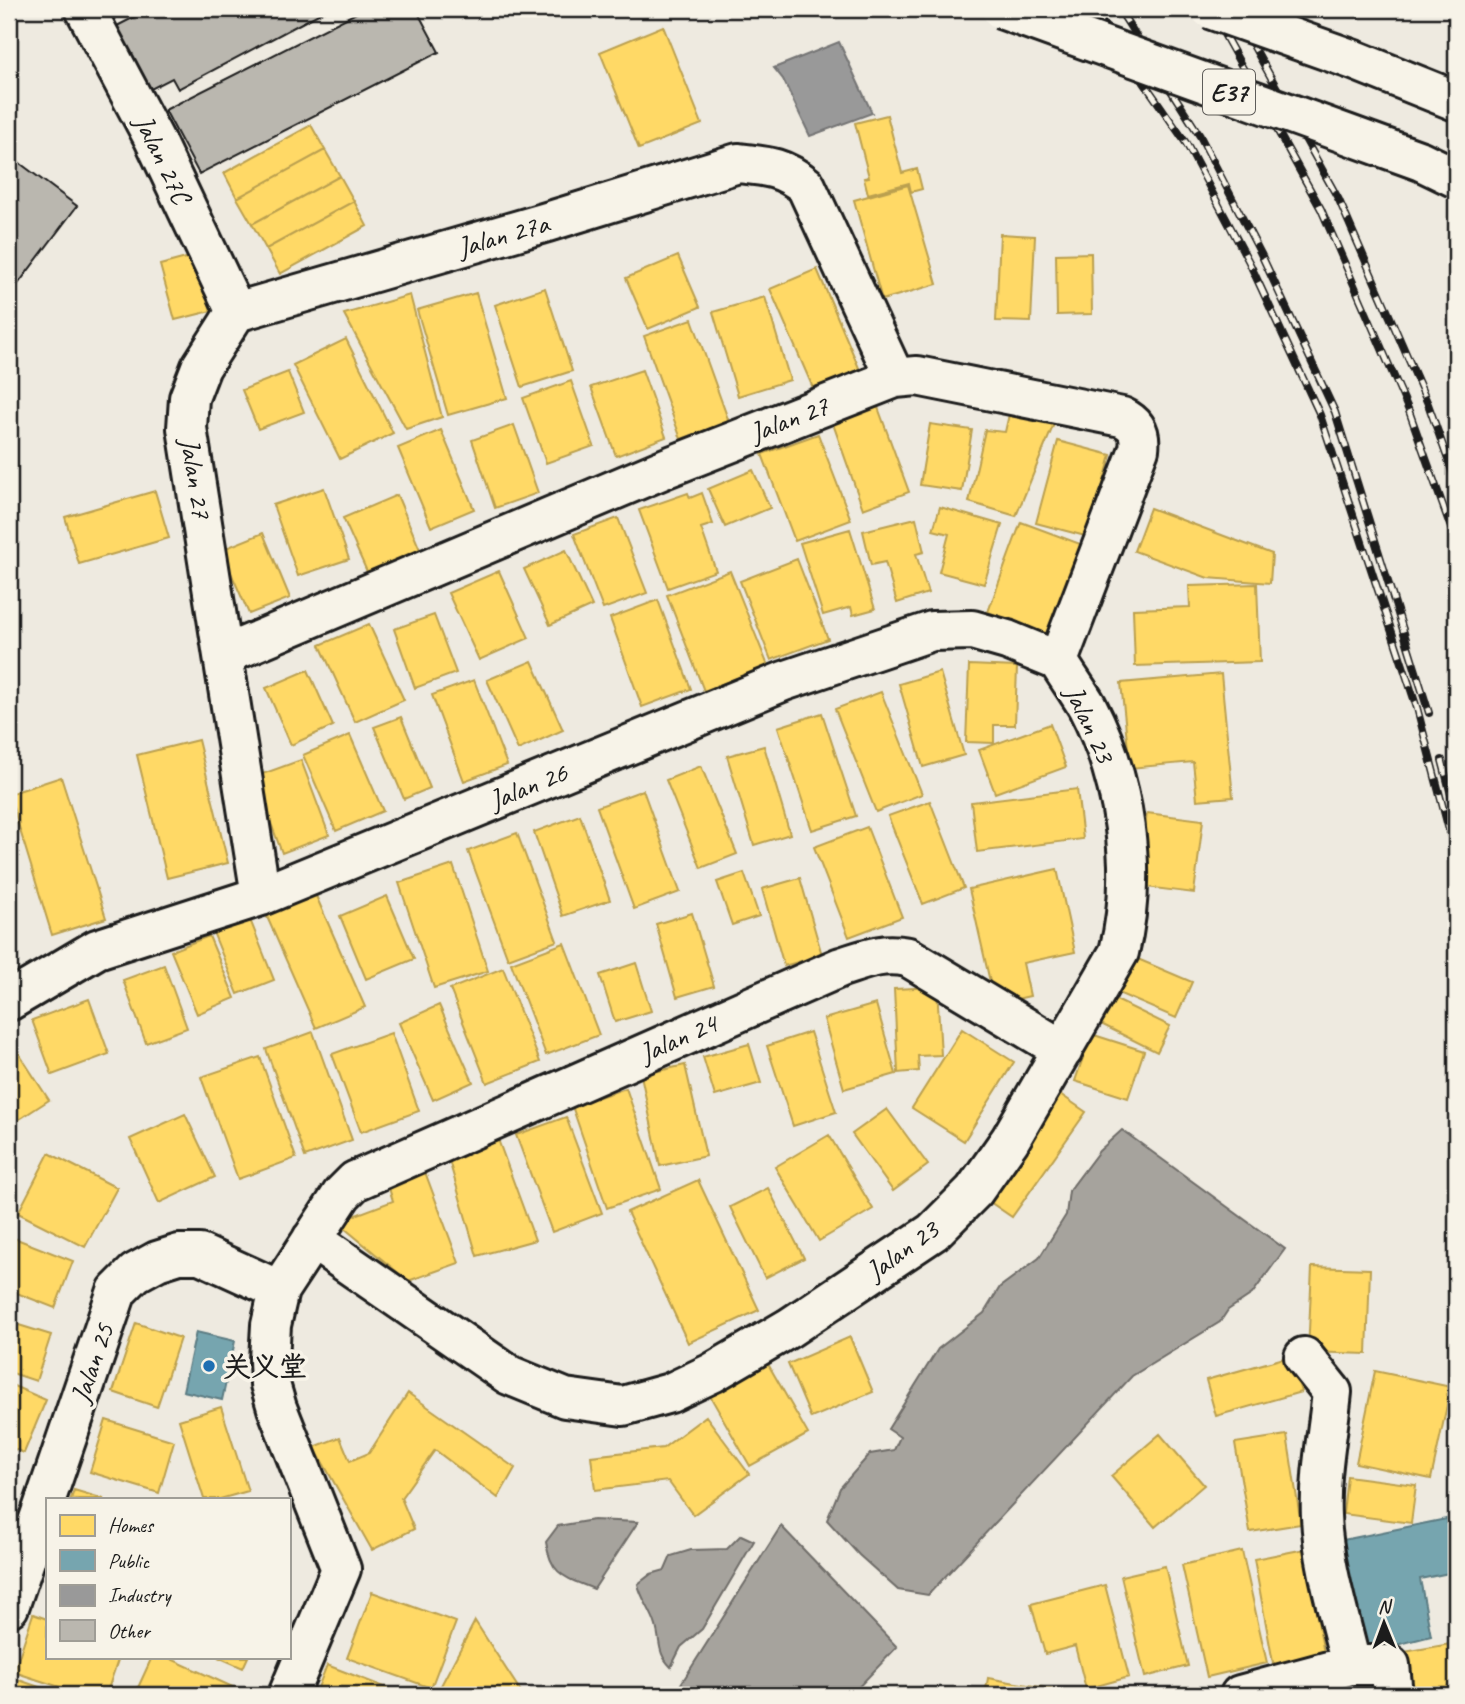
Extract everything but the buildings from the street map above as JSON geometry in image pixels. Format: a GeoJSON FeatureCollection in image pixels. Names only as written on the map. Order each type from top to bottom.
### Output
{"type":"FeatureCollection","features":[{"type":"Feature","properties":{"kind":"main road","name":"Jalan 27C"},"geometry":{"type":"LineString","coordinates":[[85,9],[154,139],[236,312]]}},
{"type":"Feature","properties":{"kind":"main road","name":"E37"},"geometry":{"type":"LineString","coordinates":[[1000,9],[1421,161],[1456,178]]}},
{"type":"Feature","properties":{"kind":"main road"},"geometry":{"type":"LineString","coordinates":[[1210,9],[1354,60],[1456,101]]}},
{"type":"Feature","properties":{"kind":"main road","name":"Jalan 27a"},"geometry":{"type":"LineString","coordinates":[[236,312],[547,222],[738,163],[770,166],[789,173],[806,186],[895,378]]}},
{"type":"Feature","properties":{"kind":"main road","name":"Jalan 27"},"geometry":{"type":"LineString","coordinates":[[236,312],[201,367],[189,398],[187,428],[261,896]]}},
{"type":"Feature","properties":{"kind":"main road","name":"Jalan 27"},"geometry":{"type":"LineString","coordinates":[[224,655],[666,468],[895,378],[917,376],[1122,417],[1133,422],[1141,436],[1139,449],[1058,661]]}},
{"type":"Feature","properties":{"kind":"main road","name":"Jalan 26"},"geometry":{"type":"LineString","coordinates":[[9,1001],[97,949],[261,896],[784,681],[932,631],[972,630],[1007,640],[1058,661]]}},
{"type":"Feature","properties":{"kind":"main road","name":"Jalan 23"},"geometry":{"type":"LineString","coordinates":[[312,1239],[509,1375],[565,1398],[623,1406],[670,1393],[712,1373],[789,1328],[933,1232],[974,1191],[1010,1140],[1119,952],[1126,925],[1128,898],[1125,833],[1112,764],[1087,706],[1058,661]]}},
{"type":"Feature","properties":{"kind":"main road","name":"Jalan 24"},"geometry":{"type":"LineString","coordinates":[[279,1290],[342,1194],[355,1181],[370,1172],[841,967],[875,956],[890,954],[908,957],[1063,1050]]}},
{"type":"Feature","properties":{"kind":"main road","name":"Jalan 25"},"geometry":{"type":"LineString","coordinates":[[46,1498],[117,1291],[135,1273],[157,1261],[179,1254],[200,1254],[279,1290]]}},
{"type":"Feature","properties":{"kind":"main road"},"geometry":{"type":"LineString","coordinates":[[279,1290],[271,1325],[270,1384],[341,1569],[288,1695]]}},
{"type":"Feature","properties":{"kind":"main road"},"geometry":{"type":"LineString","coordinates":[[1304,1357],[1332,1392],[1321,1491],[1321,1517],[1326,1555],[1351,1665]]}},
{"type":"Feature","properties":{"kind":"main road","name":"Jalan 25"},"geometry":{"type":"LineString","coordinates":[[9,1606],[46,1498]]}},
{"type":"Feature","properties":{"kind":"main road"},"geometry":{"type":"LineString","coordinates":[[1240,1695],[1351,1665],[1390,1665],[1393,1695]]}},
{"type":"Feature","properties":{"kind":"shaded area"},"geometry":{"type":"Polygon","coordinates":[[[1122,1130],[1285,1249],[1252,1294],[1228,1310],[1220,1322],[1132,1376],[928,1595],[898,1590],[859,1555],[827,1520],[840,1488],[870,1454],[894,1450],[900,1437],[888,1429],[938,1349],[984,1313],[1000,1287],[1039,1258],[1066,1215],[1069,1191],[1099,1151],[1122,1130]]]}},
{"type":"Feature","properties":{"kind":"shaded area"},"geometry":{"type":"Polygon","coordinates":[[[593,1520],[638,1522],[594,1589],[561,1574],[552,1562],[546,1542],[558,1526],[593,1520]]]}},
{"type":"Feature","properties":{"kind":"shaded area"},"geometry":{"type":"Polygon","coordinates":[[[781,1526],[897,1647],[851,1695],[674,1695],[781,1526]]]}},
{"type":"Feature","properties":{"kind":"shaded area"},"geometry":{"type":"Polygon","coordinates":[[[741,1535],[754,1541],[702,1629],[681,1647],[671,1667],[661,1653],[658,1632],[638,1584],[651,1574],[665,1570],[671,1556],[691,1550],[727,1549],[741,1535]]]}},
{"type":"Feature","properties":{"kind":"railway"},"geometry":{"type":"LineString","coordinates":[[1093,9],[1186,143],[1249,262],[1320,415],[1417,708],[1456,857]]}},
{"type":"Feature","properties":{"kind":"railway"},"geometry":{"type":"LineString","coordinates":[[1119,9],[1200,136],[1261,254],[1335,412],[1429,713]]}},
{"type":"Feature","properties":{"kind":"railway"},"geometry":{"type":"LineString","coordinates":[[1210,9],[1321,209],[1409,411],[1456,542]]}},
{"type":"Feature","properties":{"kind":"railway"},"geometry":{"type":"LineString","coordinates":[[1233,9],[1339,200],[1428,404],[1456,482]]}},
{"type":"Feature","properties":{"kind":"railway"},"geometry":{"type":"LineString","coordinates":[[1442,760],[1456,814]]}},
{"type":"Feature","properties":{"kind":"place","name":"关义堂"},"geometry":{"type":"Point","coordinates":[209,1366]}}]}
